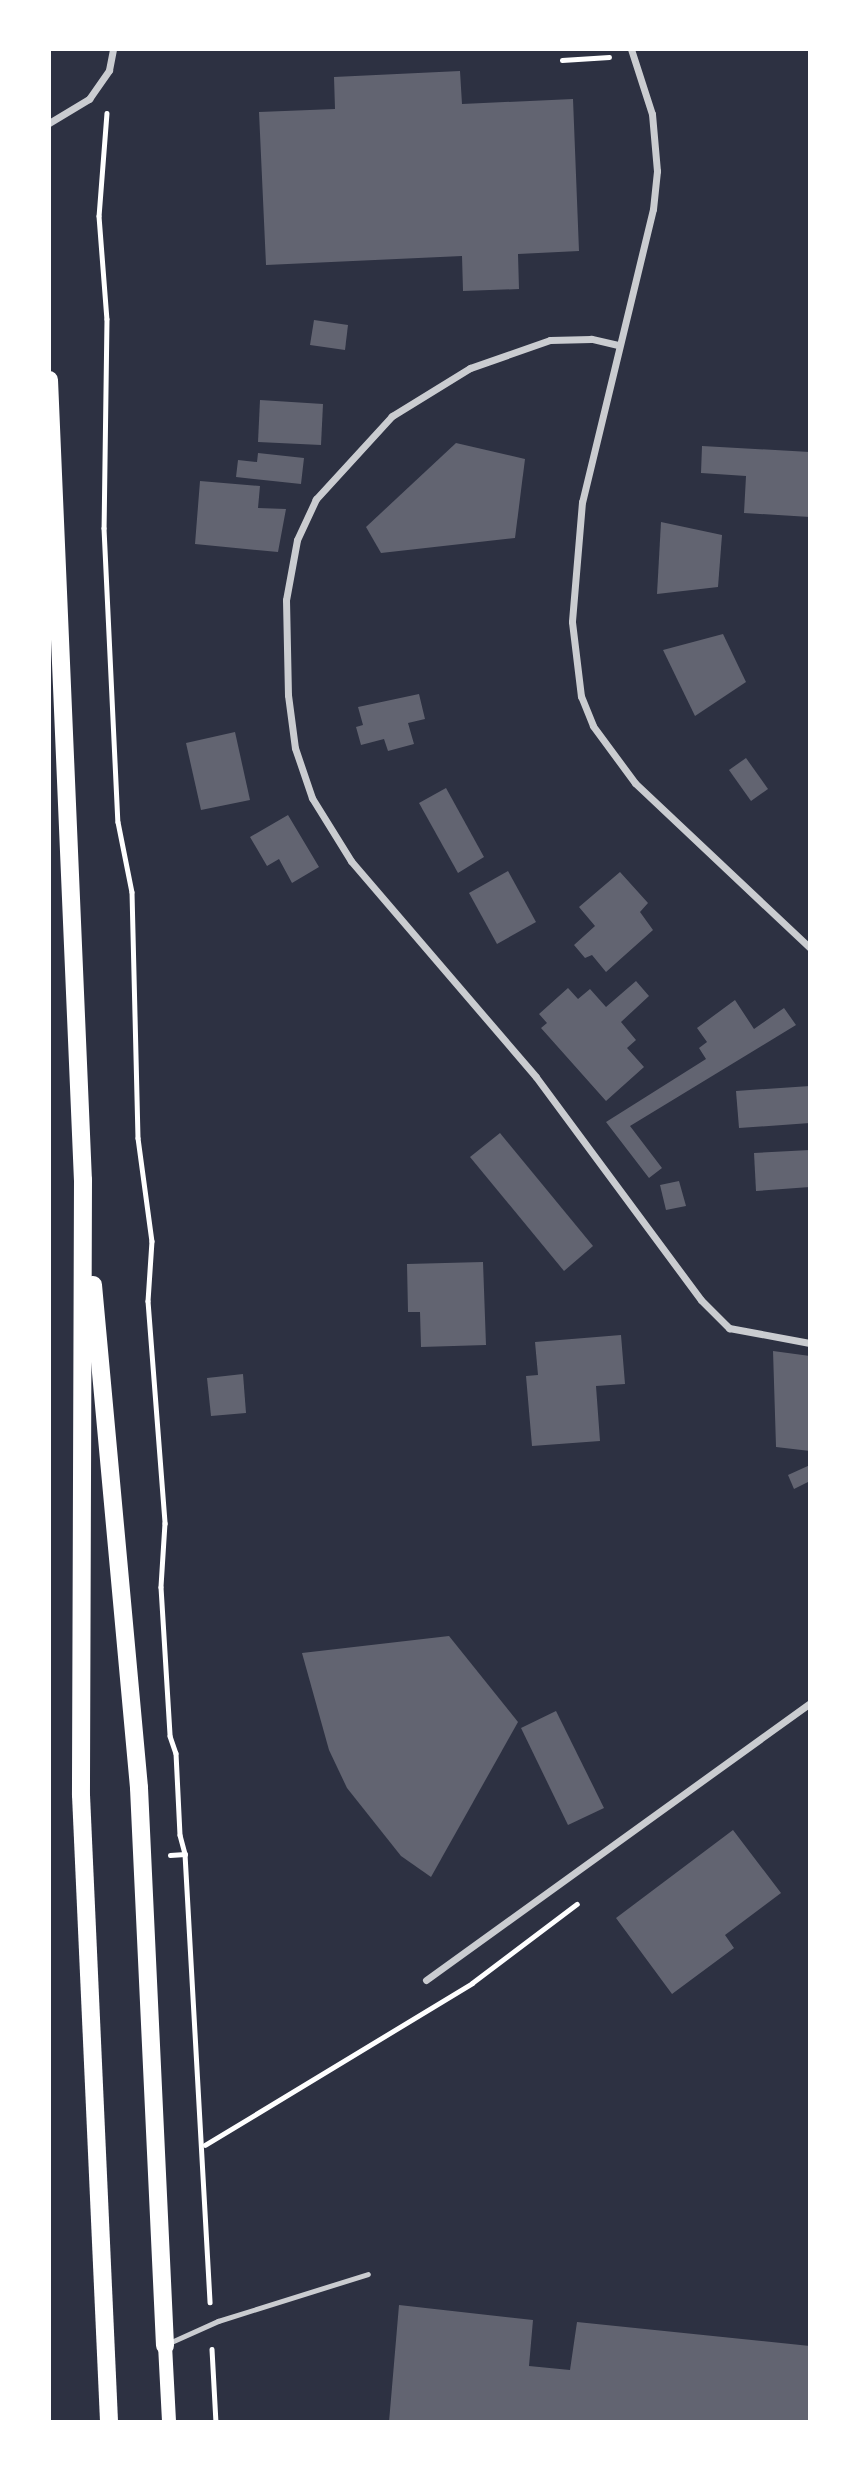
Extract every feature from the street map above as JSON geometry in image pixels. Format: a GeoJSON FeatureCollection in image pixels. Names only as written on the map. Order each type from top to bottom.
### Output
{"type":"FeatureCollection","features":[{"type":"Feature","properties":{"kind":"main road"},"geometry":{"type":"LineString","coordinates":[[49,380],[83,1180],[81,1794],[108,2422]]}},
{"type":"Feature","properties":{"kind":"main road"},"geometry":{"type":"LineString","coordinates":[[83,1180],[139,1788],[169,2422]]}},
{"type":"Feature","properties":{"kind":"street"},"geometry":{"type":"LineString","coordinates":[[49,123],[89,99],[108,70],[113,49]]}},
{"type":"Feature","properties":{"kind":"street"},"geometry":{"type":"LineString","coordinates":[[631,49],[652,114],[657,171],[653,209],[582,502],[573,581],[572,622],[581,696],[593,726],[635,783],[810,948]]}},
{"type":"Feature","properties":{"kind":"street"},"geometry":{"type":"LineString","coordinates":[[618,345],[591,339],[550,340],[470,368],[392,416],[316,499],[297,540],[286,600],[288,695],[295,748],[312,797],[351,861],[536,1077],[701,1300],[729,1328],[810,1343]]}},
{"type":"Feature","properties":{"kind":"street"},"geometry":{"type":"LineString","coordinates":[[426,1980],[810,1703]]}},
{"type":"Feature","properties":{"kind":"lane"},"geometry":{"type":"LineString","coordinates":[[165,2345],[209,2325],[368,2274]]}},
{"type":"Feature","properties":{"kind":"path"},"geometry":{"type":"LineString","coordinates":[[562,60],[614,57]]}},
{"type":"Feature","properties":{"kind":"path"},"geometry":{"type":"LineString","coordinates":[[108,70],[99,216],[107,318],[104,528],[118,822],[132,892],[138,1138],[152,1241],[149,1301],[165,1523],[160,1587],[170,1736],[176,1753],[180,1835],[185,1854],[210,2245],[209,2325],[216,2422]]}},
{"type":"Feature","properties":{"kind":"path"},"geometry":{"type":"LineString","coordinates":[[166,1856],[185,1854]]}},
{"type":"Feature","properties":{"kind":"building"},"geometry":{"type":"Polygon","coordinates":[[[460,71],[462,104],[573,99],[579,251],[518,254],[519,289],[463,291],[462,256],[266,265],[259,112],[335,109],[334,77],[460,71]]]}},
{"type":"Feature","properties":{"kind":"building"},"geometry":{"type":"Polygon","coordinates":[[[314,320],[348,325],[345,350],[310,345],[314,320]]]}},
{"type":"Feature","properties":{"kind":"building"},"geometry":{"type":"Polygon","coordinates":[[[260,400],[323,404],[321,445],[258,442],[260,400]]]}},
{"type":"Feature","properties":{"kind":"building"},"geometry":{"type":"Polygon","coordinates":[[[456,443],[525,459],[515,538],[381,553],[366,527],[456,443]]]}},
{"type":"Feature","properties":{"kind":"building"},"geometry":{"type":"Polygon","coordinates":[[[702,446],[810,452],[810,517],[744,513],[746,476],[701,473],[702,446]]]}},
{"type":"Feature","properties":{"kind":"building"},"geometry":{"type":"Polygon","coordinates":[[[258,453],[304,458],[301,484],[236,477],[238,460],[257,462],[258,453]]]}},
{"type":"Feature","properties":{"kind":"building"},"geometry":{"type":"Polygon","coordinates":[[[200,481],[260,486],[258,508],[286,509],[278,552],[195,544],[200,481]]]}},
{"type":"Feature","properties":{"kind":"building"},"geometry":{"type":"Polygon","coordinates":[[[661,522],[722,535],[718,587],[657,594],[661,522]]]}},
{"type":"Feature","properties":{"kind":"building"},"geometry":{"type":"Polygon","coordinates":[[[723,634],[746,682],[695,716],[663,650],[723,634]]]}},
{"type":"Feature","properties":{"kind":"building"},"geometry":{"type":"Polygon","coordinates":[[[419,694],[425,719],[408,723],[414,744],[388,751],[384,739],[361,745],[356,727],[363,725],[358,707],[419,694]]]}},
{"type":"Feature","properties":{"kind":"building"},"geometry":{"type":"Polygon","coordinates":[[[235,732],[250,800],[201,810],[186,743],[235,732]]]}},
{"type":"Feature","properties":{"kind":"building"},"geometry":{"type":"Polygon","coordinates":[[[746,758],[768,789],[751,801],[729,770],[746,758]]]}},
{"type":"Feature","properties":{"kind":"building"},"geometry":{"type":"Polygon","coordinates":[[[446,788],[484,857],[458,873],[419,803],[446,788]]]}},
{"type":"Feature","properties":{"kind":"building"},"geometry":{"type":"Polygon","coordinates":[[[288,815],[319,867],[292,883],[279,859],[267,866],[250,837],[288,815]]]}},
{"type":"Feature","properties":{"kind":"building"},"geometry":{"type":"Polygon","coordinates":[[[508,871],[536,922],[497,944],[469,893],[508,871]]]}},
{"type":"Feature","properties":{"kind":"building"},"geometry":{"type":"Polygon","coordinates":[[[620,872],[648,903],[640,912],[653,930],[606,972],[592,955],[585,958],[574,945],[595,926],[579,907],[620,872]]]}},
{"type":"Feature","properties":{"kind":"building"},"geometry":{"type":"Polygon","coordinates":[[[636,981],[649,996],[621,1022],[636,1040],[627,1048],[644,1067],[606,1101],[541,1028],[547,1023],[539,1014],[568,988],[578,999],[590,989],[606,1007],[636,981]]]}},
{"type":"Feature","properties":{"kind":"building"},"geometry":{"type":"Polygon","coordinates":[[[735,1000],[754,1029],[784,1008],[796,1025],[630,1126],[662,1168],[649,1178],[606,1122],[706,1059],[699,1048],[707,1042],[697,1028],[735,1000]]]}},
{"type":"Feature","properties":{"kind":"building"},"geometry":{"type":"Polygon","coordinates":[[[810,1086],[810,1123],[739,1128],[736,1091],[810,1086]]]}},
{"type":"Feature","properties":{"kind":"building"},"geometry":{"type":"Polygon","coordinates":[[[500,1133],[593,1246],[564,1271],[470,1157],[500,1133]]]}},
{"type":"Feature","properties":{"kind":"building"},"geometry":{"type":"Polygon","coordinates":[[[810,1150],[810,1187],[756,1191],[754,1153],[810,1150]]]}},
{"type":"Feature","properties":{"kind":"building"},"geometry":{"type":"Polygon","coordinates":[[[679,1181],[686,1206],[666,1210],[660,1185],[679,1181]]]}},
{"type":"Feature","properties":{"kind":"building"},"geometry":{"type":"Polygon","coordinates":[[[483,1262],[486,1345],[421,1347],[420,1312],[408,1312],[407,1264],[483,1262]]]}},
{"type":"Feature","properties":{"kind":"building"},"geometry":{"type":"Polygon","coordinates":[[[621,1335],[625,1384],[596,1386],[600,1441],[532,1446],[526,1376],[538,1375],[535,1342],[621,1335]]]}},
{"type":"Feature","properties":{"kind":"building"},"geometry":{"type":"Polygon","coordinates":[[[773,1351],[810,1356],[810,1451],[776,1447],[773,1351]]]}},
{"type":"Feature","properties":{"kind":"building"},"geometry":{"type":"Polygon","coordinates":[[[243,1374],[246,1413],[211,1416],[207,1378],[243,1374]]]}},
{"type":"Feature","properties":{"kind":"building"},"geometry":{"type":"Polygon","coordinates":[[[810,1465],[810,1481],[794,1489],[788,1475],[810,1465]]]}},
{"type":"Feature","properties":{"kind":"building"},"geometry":{"type":"Polygon","coordinates":[[[449,1636],[518,1722],[431,1877],[401,1856],[347,1788],[329,1750],[302,1653],[449,1636]]]}},
{"type":"Feature","properties":{"kind":"building"},"geometry":{"type":"Polygon","coordinates":[[[556,1711],[604,1808],[568,1825],[521,1728],[556,1711]]]}},
{"type":"Feature","properties":{"kind":"building"},"geometry":{"type":"Polygon","coordinates":[[[733,1830],[781,1893],[725,1935],[734,1948],[672,1994],[616,1918],[733,1830]]]}},
{"type":"Feature","properties":{"kind":"building"},"geometry":{"type":"Polygon","coordinates":[[[399,2305],[533,2320],[529,2366],[570,2370],[577,2322],[810,2346],[810,2422],[389,2422],[399,2305]]]}}]}
